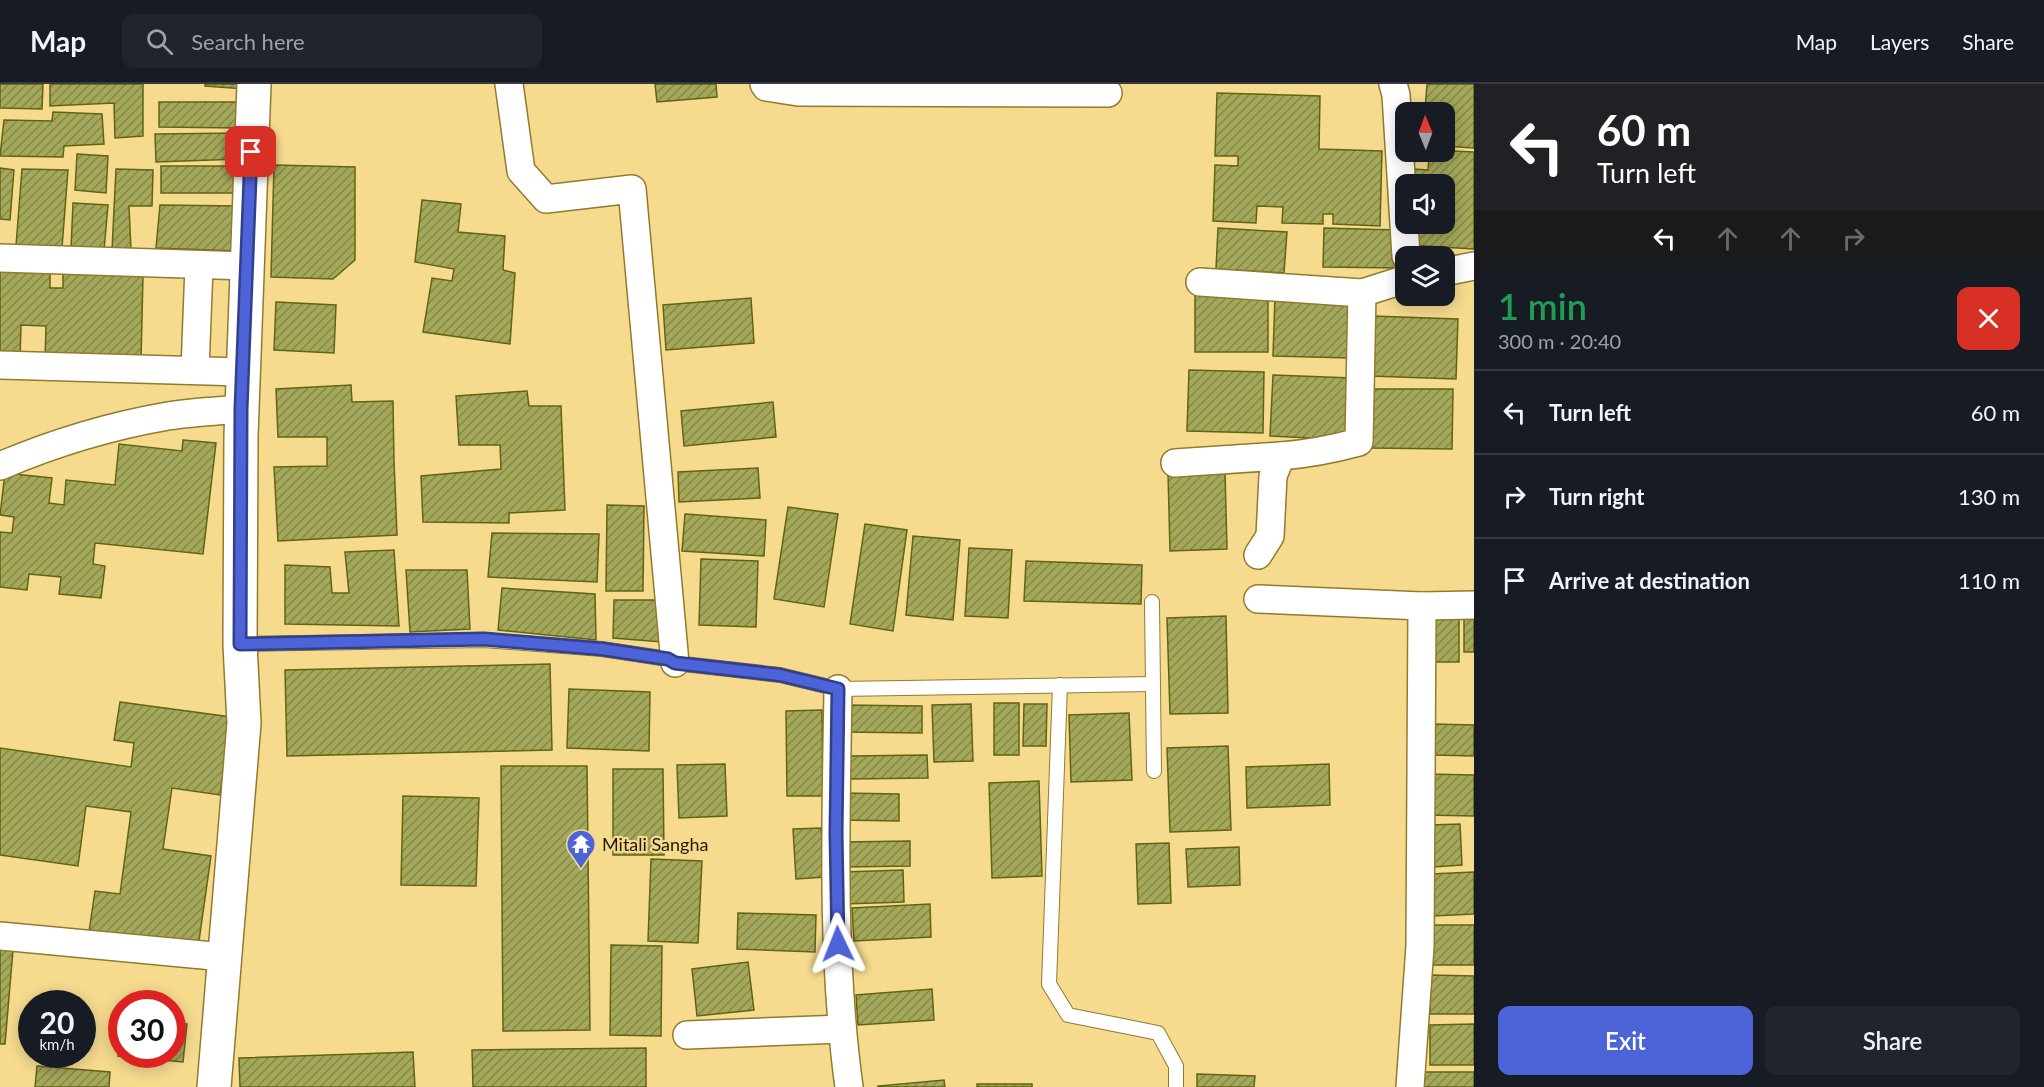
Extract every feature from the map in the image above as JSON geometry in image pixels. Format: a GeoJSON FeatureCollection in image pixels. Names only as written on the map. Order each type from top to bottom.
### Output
{"type":"FeatureCollection","features":[{"type":"Feature","properties":{"kind":"street"},"geometry":{"type":"LineString","coordinates":[[214,1087],[244,723],[240,644],[241,409],[254,84]]}},
{"type":"Feature","properties":{"kind":"street"},"geometry":{"type":"LineString","coordinates":[[509,84],[521,171],[546,199],[632,189],[675,663]]}},
{"type":"Feature","properties":{"kind":"street"},"geometry":{"type":"LineString","coordinates":[[764,84],[766,87],[798,92],[1108,93]]}},
{"type":"Feature","properties":{"kind":"street"},"geometry":{"type":"LineString","coordinates":[[1393,84],[1396,95],[1405,246]]}},
{"type":"Feature","properties":{"kind":"street"},"geometry":{"type":"LineString","coordinates":[[0,258],[247,266]]}},
{"type":"Feature","properties":{"kind":"street"},"geometry":{"type":"LineString","coordinates":[[195,370],[199,266]]}},
{"type":"Feature","properties":{"kind":"street"},"geometry":{"type":"LineString","coordinates":[[1455,270],[1474,266]]}},
{"type":"Feature","properties":{"kind":"street"},"geometry":{"type":"LineString","coordinates":[[1200,282],[1362,293],[1395,282]]}},
{"type":"Feature","properties":{"kind":"street"},"geometry":{"type":"LineString","coordinates":[[1175,463],[1305,454],[1336,449],[1359,442],[1362,293]]}},
{"type":"Feature","properties":{"kind":"street"},"geometry":{"type":"LineString","coordinates":[[0,365],[242,372]]}},
{"type":"Feature","properties":{"kind":"street"},"geometry":{"type":"LineString","coordinates":[[0,466],[105,429],[170,416],[241,409]]}},
{"type":"Feature","properties":{"kind":"street"},"geometry":{"type":"LineString","coordinates":[[1258,555],[1270,536],[1273,476],[1281,456]]}},
{"type":"Feature","properties":{"kind":"street"},"geometry":{"type":"LineString","coordinates":[[1258,599],[1422,606],[1474,605]]}},
{"type":"Feature","properties":{"kind":"street"},"geometry":{"type":"LineString","coordinates":[[1410,1087],[1420,946],[1422,606]]}},
{"type":"Feature","properties":{"kind":"street"},"geometry":{"type":"LineString","coordinates":[[838,689],[836,833],[842,1029],[849,1087]]}},
{"type":"Feature","properties":{"kind":"street"},"geometry":{"type":"LineString","coordinates":[[0,936],[224,957]]}},
{"type":"Feature","properties":{"kind":"street"},"geometry":{"type":"LineString","coordinates":[[687,1035],[842,1029]]}},
{"type":"Feature","properties":{"kind":"lane"},"geometry":{"type":"LineString","coordinates":[[1152,602],[1154,771]]}},
{"type":"Feature","properties":{"kind":"lane"},"geometry":{"type":"LineString","coordinates":[[240,644],[484,639],[602,649],[668,659],[675,663],[780,675],[838,689],[1152,684]]}},
{"type":"Feature","properties":{"kind":"lane"},"geometry":{"type":"LineString","coordinates":[[1060,685],[1049,984],[1068,1015],[1158,1032],[1176,1066],[1176,1087]]}},
{"type":"Feature","properties":{"kind":"building"},"geometry":{"type":"Polygon","coordinates":[[[0,84],[43,84],[42,109],[0,108],[0,84]]]}},
{"type":"Feature","properties":{"kind":"building"},"geometry":{"type":"Polygon","coordinates":[[[50,84],[143,84],[143,136],[115,138],[114,103],[50,106],[50,84]]]}},
{"type":"Feature","properties":{"kind":"building"},"geometry":{"type":"Polygon","coordinates":[[[205,84],[245,84],[245,89],[205,86],[205,84]]]}},
{"type":"Feature","properties":{"kind":"building"},"geometry":{"type":"Polygon","coordinates":[[[655,84],[716,84],[717,97],[657,102],[655,84]]]}},
{"type":"Feature","properties":{"kind":"building"},"geometry":{"type":"Polygon","coordinates":[[[1427,84],[1474,84],[1474,148],[1455,147],[1455,102],[1426,102],[1427,84]]]}},
{"type":"Feature","properties":{"kind":"building"},"geometry":{"type":"Polygon","coordinates":[[[1217,93],[1320,96],[1319,149],[1382,151],[1380,226],[1333,224],[1333,214],[1323,214],[1323,224],[1282,223],[1283,207],[1257,206],[1256,223],[1213,221],[1215,165],[1238,166],[1238,156],[1215,156],[1217,93]]]}},
{"type":"Feature","properties":{"kind":"building"},"geometry":{"type":"Polygon","coordinates":[[[159,102],[240,102],[239,128],[159,127],[159,102]]]}},
{"type":"Feature","properties":{"kind":"building"},"geometry":{"type":"Polygon","coordinates":[[[53,112],[102,114],[104,144],[64,146],[63,157],[0,156],[4,120],[52,121],[53,112]]]}},
{"type":"Feature","properties":{"kind":"building"},"geometry":{"type":"Polygon","coordinates":[[[240,133],[240,159],[156,162],[155,134],[240,133]]]}},
{"type":"Feature","properties":{"kind":"building"},"geometry":{"type":"Polygon","coordinates":[[[1455,151],[1474,152],[1474,249],[1455,248],[1455,246],[1409,245],[1410,234],[1455,234],[1455,174],[1414,174],[1414,169],[1428,170],[1429,162],[1455,162],[1455,151]]]}},
{"type":"Feature","properties":{"kind":"building"},"geometry":{"type":"Polygon","coordinates":[[[77,154],[108,156],[106,193],[75,190],[77,154]]]}},
{"type":"Feature","properties":{"kind":"building"},"geometry":{"type":"Polygon","coordinates":[[[274,165],[355,167],[355,260],[333,279],[271,277],[274,165]]]}},
{"type":"Feature","properties":{"kind":"building"},"geometry":{"type":"Polygon","coordinates":[[[161,166],[240,166],[240,193],[161,193],[161,166]]]}},
{"type":"Feature","properties":{"kind":"building"},"geometry":{"type":"Polygon","coordinates":[[[0,168],[14,170],[10,220],[0,219],[0,168]]]}},
{"type":"Feature","properties":{"kind":"building"},"geometry":{"type":"Polygon","coordinates":[[[22,169],[68,170],[62,248],[16,246],[22,169]]]}},
{"type":"Feature","properties":{"kind":"building"},"geometry":{"type":"Polygon","coordinates":[[[116,169],[153,170],[152,206],[129,206],[131,250],[112,250],[116,169]]]}},
{"type":"Feature","properties":{"kind":"building"},"geometry":{"type":"Polygon","coordinates":[[[422,200],[461,204],[458,232],[505,236],[503,270],[515,273],[510,344],[423,332],[432,278],[452,281],[454,269],[415,262],[422,200]]]}},
{"type":"Feature","properties":{"kind":"building"},"geometry":{"type":"Polygon","coordinates":[[[73,203],[108,205],[104,251],[71,249],[73,203]]]}},
{"type":"Feature","properties":{"kind":"building"},"geometry":{"type":"Polygon","coordinates":[[[160,205],[239,206],[237,251],[156,248],[160,205]]]}},
{"type":"Feature","properties":{"kind":"building"},"geometry":{"type":"Polygon","coordinates":[[[1218,228],[1287,232],[1284,273],[1216,269],[1218,228]]]}},
{"type":"Feature","properties":{"kind":"building"},"geometry":{"type":"Polygon","coordinates":[[[1324,228],[1395,230],[1395,234],[1397,234],[1395,268],[1323,267],[1324,228]]]}},
{"type":"Feature","properties":{"kind":"building"},"geometry":{"type":"Polygon","coordinates":[[[0,264],[50,265],[50,288],[63,288],[63,274],[143,275],[141,362],[45,360],[46,326],[21,325],[20,360],[0,359],[0,264]]]}},
{"type":"Feature","properties":{"kind":"building"},"geometry":{"type":"Polygon","coordinates":[[[1195,292],[1268,292],[1268,352],[1195,352],[1195,292]]]}},
{"type":"Feature","properties":{"kind":"building"},"geometry":{"type":"Polygon","coordinates":[[[1275,296],[1351,298],[1350,358],[1273,356],[1275,296]]]}},
{"type":"Feature","properties":{"kind":"building"},"geometry":{"type":"Polygon","coordinates":[[[751,298],[754,343],[666,350],[663,305],[751,298]]]}},
{"type":"Feature","properties":{"kind":"building"},"geometry":{"type":"Polygon","coordinates":[[[276,302],[336,305],[334,353],[274,350],[276,302]]]}},
{"type":"Feature","properties":{"kind":"building"},"geometry":{"type":"Polygon","coordinates":[[[1372,316],[1458,319],[1456,379],[1370,376],[1372,316]]]}},
{"type":"Feature","properties":{"kind":"building"},"geometry":{"type":"Polygon","coordinates":[[[1189,370],[1264,372],[1263,433],[1187,431],[1189,370]]]}},
{"type":"Feature","properties":{"kind":"building"},"geometry":{"type":"Polygon","coordinates":[[[1273,375],[1352,378],[1349,440],[1270,436],[1273,375]]]}},
{"type":"Feature","properties":{"kind":"building"},"geometry":{"type":"Polygon","coordinates":[[[351,385],[352,402],[393,401],[397,535],[278,541],[274,467],[327,466],[327,437],[278,437],[276,389],[351,385]]]}},
{"type":"Feature","properties":{"kind":"building"},"geometry":{"type":"Polygon","coordinates":[[[1372,389],[1453,389],[1452,449],[1371,448],[1372,389]]]}},
{"type":"Feature","properties":{"kind":"building"},"geometry":{"type":"Polygon","coordinates":[[[527,391],[529,406],[561,406],[565,510],[509,513],[509,523],[423,522],[421,476],[501,469],[500,445],[459,445],[456,396],[527,391]]]}},
{"type":"Feature","properties":{"kind":"building"},"geometry":{"type":"Polygon","coordinates":[[[773,402],[776,437],[684,446],[681,411],[773,402]]]}},
{"type":"Feature","properties":{"kind":"building"},"geometry":{"type":"Polygon","coordinates":[[[183,440],[216,443],[203,554],[95,543],[93,564],[105,566],[101,598],[59,594],[61,577],[29,574],[27,590],[0,587],[0,532],[12,533],[14,517],[0,515],[5,473],[52,478],[49,503],[64,505],[66,480],[115,485],[119,444],[182,451],[183,440]]]}},
{"type":"Feature","properties":{"kind":"building"},"geometry":{"type":"Polygon","coordinates":[[[758,468],[760,498],[679,502],[678,472],[758,468]]]}},
{"type":"Feature","properties":{"kind":"building"},"geometry":{"type":"Polygon","coordinates":[[[1225,472],[1227,549],[1170,551],[1168,474],[1225,472]]]}},
{"type":"Feature","properties":{"kind":"building"},"geometry":{"type":"Polygon","coordinates":[[[607,505],[644,506],[643,591],[606,591],[607,505]]]}},
{"type":"Feature","properties":{"kind":"building"},"geometry":{"type":"Polygon","coordinates":[[[788,507],[838,514],[824,607],[774,599],[788,507]]]}},
{"type":"Feature","properties":{"kind":"building"},"geometry":{"type":"Polygon","coordinates":[[[685,514],[766,520],[764,556],[682,551],[685,514]]]}},
{"type":"Feature","properties":{"kind":"building"},"geometry":{"type":"Polygon","coordinates":[[[865,524],[907,530],[893,631],[850,624],[865,524]]]}},
{"type":"Feature","properties":{"kind":"building"},"geometry":{"type":"Polygon","coordinates":[[[492,533],[599,534],[597,582],[488,577],[492,533]]]}},
{"type":"Feature","properties":{"kind":"building"},"geometry":{"type":"Polygon","coordinates":[[[913,536],[960,540],[953,620],[906,615],[913,536]]]}},
{"type":"Feature","properties":{"kind":"building"},"geometry":{"type":"Polygon","coordinates":[[[969,548],[1012,550],[1008,618],[965,616],[969,548]]]}},
{"type":"Feature","properties":{"kind":"building"},"geometry":{"type":"Polygon","coordinates":[[[394,550],[399,626],[285,624],[285,565],[330,567],[332,593],[349,593],[345,552],[394,550]]]}},
{"type":"Feature","properties":{"kind":"building"},"geometry":{"type":"Polygon","coordinates":[[[701,559],[758,561],[756,627],[699,625],[701,559]]]}},
{"type":"Feature","properties":{"kind":"building"},"geometry":{"type":"Polygon","coordinates":[[[1026,561],[1142,565],[1141,604],[1024,601],[1026,561]]]}},
{"type":"Feature","properties":{"kind":"building"},"geometry":{"type":"Polygon","coordinates":[[[406,570],[467,570],[470,629],[410,632],[406,570]]]}},
{"type":"Feature","properties":{"kind":"building"},"geometry":{"type":"Polygon","coordinates":[[[502,588],[595,594],[596,640],[498,630],[502,588]]]}},
{"type":"Feature","properties":{"kind":"building"},"geometry":{"type":"Polygon","coordinates":[[[614,600],[660,600],[662,642],[613,638],[614,600]]]}},
{"type":"Feature","properties":{"kind":"building"},"geometry":{"type":"Polygon","coordinates":[[[1226,616],[1228,713],[1170,714],[1167,618],[1226,616]]]}},
{"type":"Feature","properties":{"kind":"building"},"geometry":{"type":"Polygon","coordinates":[[[1429,618],[1459,618],[1459,662],[1429,662],[1429,618]]]}},
{"type":"Feature","properties":{"kind":"building"},"geometry":{"type":"Polygon","coordinates":[[[1464,619],[1474,619],[1474,652],[1464,652],[1464,619]]]}},
{"type":"Feature","properties":{"kind":"building"},"geometry":{"type":"Polygon","coordinates":[[[550,664],[552,750],[287,756],[285,670],[550,664]]]}},
{"type":"Feature","properties":{"kind":"building"},"geometry":{"type":"Polygon","coordinates":[[[569,689],[650,692],[649,751],[567,748],[569,689]]]}},
{"type":"Feature","properties":{"kind":"building"},"geometry":{"type":"Polygon","coordinates":[[[120,702],[231,717],[220,795],[172,788],[163,849],[211,856],[198,948],[89,932],[95,891],[120,894],[131,812],[86,806],[78,866],[0,855],[0,748],[131,767],[134,743],[114,740],[120,702]]]}},
{"type":"Feature","properties":{"kind":"building"},"geometry":{"type":"Polygon","coordinates":[[[994,703],[1019,703],[1019,755],[994,755],[994,703]]]}},
{"type":"Feature","properties":{"kind":"building"},"geometry":{"type":"Polygon","coordinates":[[[971,704],[973,761],[934,762],[932,705],[971,704]]]}},
{"type":"Feature","properties":{"kind":"building"},"geometry":{"type":"Polygon","coordinates":[[[1024,704],[1047,704],[1046,746],[1023,746],[1024,704]]]}},
{"type":"Feature","properties":{"kind":"building"},"geometry":{"type":"Polygon","coordinates":[[[844,705],[922,706],[922,733],[844,732],[844,705]]]}},
{"type":"Feature","properties":{"kind":"building"},"geometry":{"type":"Polygon","coordinates":[[[822,710],[823,796],[787,796],[786,711],[822,710]]]}},
{"type":"Feature","properties":{"kind":"building"},"geometry":{"type":"Polygon","coordinates":[[[1129,713],[1132,780],[1071,782],[1069,715],[1129,713]]]}},
{"type":"Feature","properties":{"kind":"building"},"geometry":{"type":"Polygon","coordinates":[[[1434,724],[1474,725],[1474,756],[1433,755],[1434,724]]]}},
{"type":"Feature","properties":{"kind":"building"},"geometry":{"type":"Polygon","coordinates":[[[1228,746],[1231,830],[1170,832],[1167,748],[1228,746]]]}},
{"type":"Feature","properties":{"kind":"building"},"geometry":{"type":"Polygon","coordinates":[[[927,755],[928,778],[850,779],[850,756],[927,755]]]}},
{"type":"Feature","properties":{"kind":"building"},"geometry":{"type":"Polygon","coordinates":[[[725,764],[727,816],[679,818],[677,765],[725,764]]]}},
{"type":"Feature","properties":{"kind":"building"},"geometry":{"type":"Polygon","coordinates":[[[1329,764],[1330,805],[1247,808],[1246,767],[1329,764]]]}},
{"type":"Feature","properties":{"kind":"building"},"geometry":{"type":"Polygon","coordinates":[[[501,766],[587,766],[590,1030],[503,1031],[501,766]]]}},
{"type":"Feature","properties":{"kind":"building"},"geometry":{"type":"Polygon","coordinates":[[[613,769],[663,769],[664,855],[613,855],[613,769]]]}},
{"type":"Feature","properties":{"kind":"building"},"geometry":{"type":"Polygon","coordinates":[[[1426,774],[1474,775],[1474,816],[1425,815],[1426,774]]]}},
{"type":"Feature","properties":{"kind":"building"},"geometry":{"type":"Polygon","coordinates":[[[1039,781],[1042,876],[992,878],[989,783],[1039,781]]]}},
{"type":"Feature","properties":{"kind":"building"},"geometry":{"type":"Polygon","coordinates":[[[842,793],[899,794],[899,821],[842,820],[842,793]]]}},
{"type":"Feature","properties":{"kind":"building"},"geometry":{"type":"Polygon","coordinates":[[[403,796],[479,798],[476,886],[401,885],[403,796]]]}},
{"type":"Feature","properties":{"kind":"building"},"geometry":{"type":"Polygon","coordinates":[[[1460,824],[1462,865],[1433,867],[1430,825],[1460,824]]]}},
{"type":"Feature","properties":{"kind":"building"},"geometry":{"type":"Polygon","coordinates":[[[821,828],[825,877],[796,879],[793,829],[821,828]]]}},
{"type":"Feature","properties":{"kind":"building"},"geometry":{"type":"Polygon","coordinates":[[[910,841],[910,866],[844,867],[843,842],[910,841]]]}},
{"type":"Feature","properties":{"kind":"building"},"geometry":{"type":"Polygon","coordinates":[[[1169,843],[1171,903],[1138,904],[1136,844],[1169,843]]]}},
{"type":"Feature","properties":{"kind":"building"},"geometry":{"type":"Polygon","coordinates":[[[1239,847],[1240,885],[1188,887],[1186,849],[1239,847]]]}},
{"type":"Feature","properties":{"kind":"building"},"geometry":{"type":"Polygon","coordinates":[[[651,859],[702,861],[698,943],[648,941],[651,859]]]}},
{"type":"Feature","properties":{"kind":"building"},"geometry":{"type":"Polygon","coordinates":[[[903,870],[904,902],[844,904],[843,872],[903,870]]]}},
{"type":"Feature","properties":{"kind":"building"},"geometry":{"type":"Polygon","coordinates":[[[1474,872],[1474,914],[1433,916],[1431,874],[1474,872]]]}},
{"type":"Feature","properties":{"kind":"building"},"geometry":{"type":"Polygon","coordinates":[[[930,904],[931,937],[854,941],[852,908],[930,904]]]}},
{"type":"Feature","properties":{"kind":"building"},"geometry":{"type":"Polygon","coordinates":[[[738,913],[816,915],[815,952],[737,949],[738,913]]]}},
{"type":"Feature","properties":{"kind":"building"},"geometry":{"type":"Polygon","coordinates":[[[1431,925],[1474,925],[1474,965],[1431,965],[1431,925]]]}},
{"type":"Feature","properties":{"kind":"building"},"geometry":{"type":"Polygon","coordinates":[[[611,945],[662,946],[661,1036],[610,1035],[611,945]]]}},
{"type":"Feature","properties":{"kind":"building"},"geometry":{"type":"Polygon","coordinates":[[[0,949],[13,950],[5,1044],[0,1044],[0,949]]]}},
{"type":"Feature","properties":{"kind":"building"},"geometry":{"type":"Polygon","coordinates":[[[748,962],[754,1010],[697,1016],[692,969],[748,962]]]}},
{"type":"Feature","properties":{"kind":"building"},"geometry":{"type":"Polygon","coordinates":[[[1431,975],[1474,976],[1474,1014],[1430,1014],[1431,975]]]}},
{"type":"Feature","properties":{"kind":"building"},"geometry":{"type":"Polygon","coordinates":[[[932,989],[934,1020],[858,1025],[856,995],[932,989]]]}},
{"type":"Feature","properties":{"kind":"building"},"geometry":{"type":"Polygon","coordinates":[[[1474,1024],[1474,1065],[1430,1065],[1430,1025],[1474,1024]]]}},
{"type":"Feature","properties":{"kind":"building"},"geometry":{"type":"Polygon","coordinates":[[[646,1048],[646,1087],[473,1087],[472,1050],[646,1048]]]}},
{"type":"Feature","properties":{"kind":"building"},"geometry":{"type":"Polygon","coordinates":[[[413,1052],[415,1087],[240,1087],[239,1058],[413,1052]]]}},
{"type":"Feature","properties":{"kind":"building"},"geometry":{"type":"Polygon","coordinates":[[[37,1068],[110,1072],[109,1087],[35,1087],[37,1068]]]}},
{"type":"Feature","properties":{"kind":"building"},"geometry":{"type":"Polygon","coordinates":[[[1423,1072],[1474,1072],[1474,1087],[1423,1087],[1423,1072]]]}},
{"type":"Feature","properties":{"kind":"building"},"geometry":{"type":"Polygon","coordinates":[[[1197,1074],[1255,1076],[1254,1087],[1197,1087],[1197,1074]]]}},
{"type":"Feature","properties":{"kind":"building"},"geometry":{"type":"Polygon","coordinates":[[[944,1080],[945,1087],[878,1086],[944,1080]]]}},
{"type":"Feature","properties":{"kind":"building"},"geometry":{"type":"Polygon","coordinates":[[[977,1084],[1032,1084],[1032,1087],[977,1087],[977,1084]]]}},
{"type":"Feature","properties":{"kind":"place","name":"Mitali Sangha"},"geometry":{"type":"Point","coordinates":[581,870]}},
{"type":"Feature","properties":{"kind":"route"},"geometry":{"type":"LineString","coordinates":[[251,152],[241,409],[240,644],[484,639],[602,649],[668,659],[675,663],[780,675],[838,689],[836,833],[838,944]]}}]}
